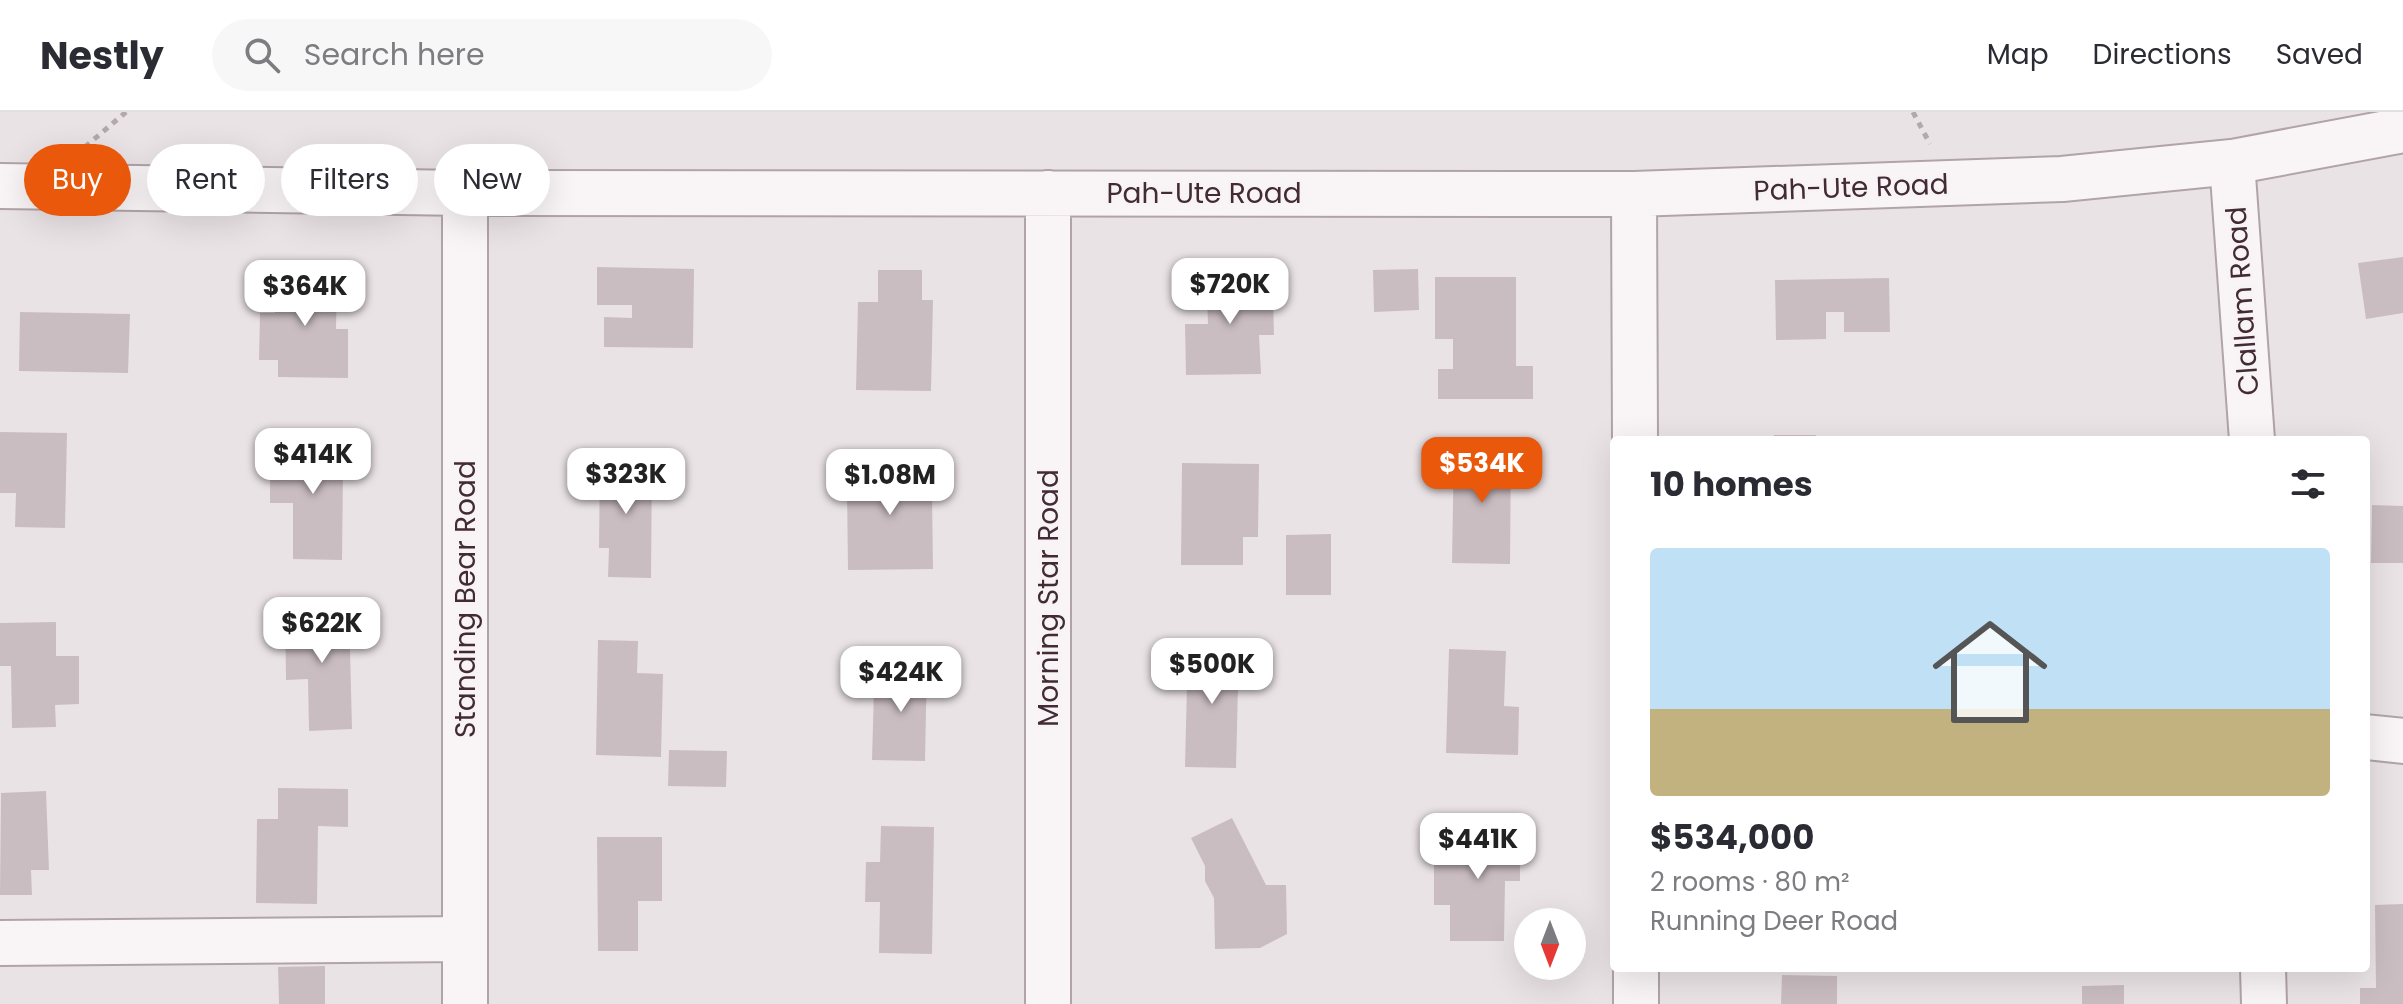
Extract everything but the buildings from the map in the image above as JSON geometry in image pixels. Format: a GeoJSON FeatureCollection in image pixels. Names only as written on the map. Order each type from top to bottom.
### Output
{"type":"FeatureCollection","features":[{"type":"Feature","properties":{"kind":"street","name":"Pah-Ute Road"},"geometry":{"type":"LineString","coordinates":[[550,193],[1634,194],[2062,179],[2232,162],[2403,130]]}},
{"type":"Feature","properties":{"kind":"street","name":"Clallam Road"},"geometry":{"type":"LineString","coordinates":[[2232,162],[2252,436]]}},
{"type":"Feature","properties":{"kind":"street","name":"Pah-Ute Road"},"geometry":{"type":"LineString","coordinates":[[0,186],[434,193]]}},
{"type":"Feature","properties":{"kind":"street","name":"Morning Star Road"},"geometry":{"type":"LineString","coordinates":[[1048,193],[1048,1004]]}},
{"type":"Feature","properties":{"kind":"street"},"geometry":{"type":"LineString","coordinates":[[1634,194],[1635,436]]}},
{"type":"Feature","properties":{"kind":"street","name":"Standing Bear Road"},"geometry":{"type":"LineString","coordinates":[[465,216],[465,1004]]}},
{"type":"Feature","properties":{"kind":"street"},"geometry":{"type":"LineString","coordinates":[[2370,737],[2403,741]]}},
{"type":"Feature","properties":{"kind":"street"},"geometry":{"type":"LineString","coordinates":[[0,943],[465,939]]}},
{"type":"Feature","properties":{"kind":"street"},"geometry":{"type":"LineString","coordinates":[[1636,972],[1636,1004]]}},
{"type":"Feature","properties":{"kind":"street"},"geometry":{"type":"LineString","coordinates":[[2263,972],[2264,1004]]}},
{"type":"Feature","properties":{"kind":"path"},"geometry":{"type":"LineString","coordinates":[[89,144],[126,112]]}},
{"type":"Feature","properties":{"kind":"path"},"geometry":{"type":"LineString","coordinates":[[1913,112],[1935,151]]}}]}
